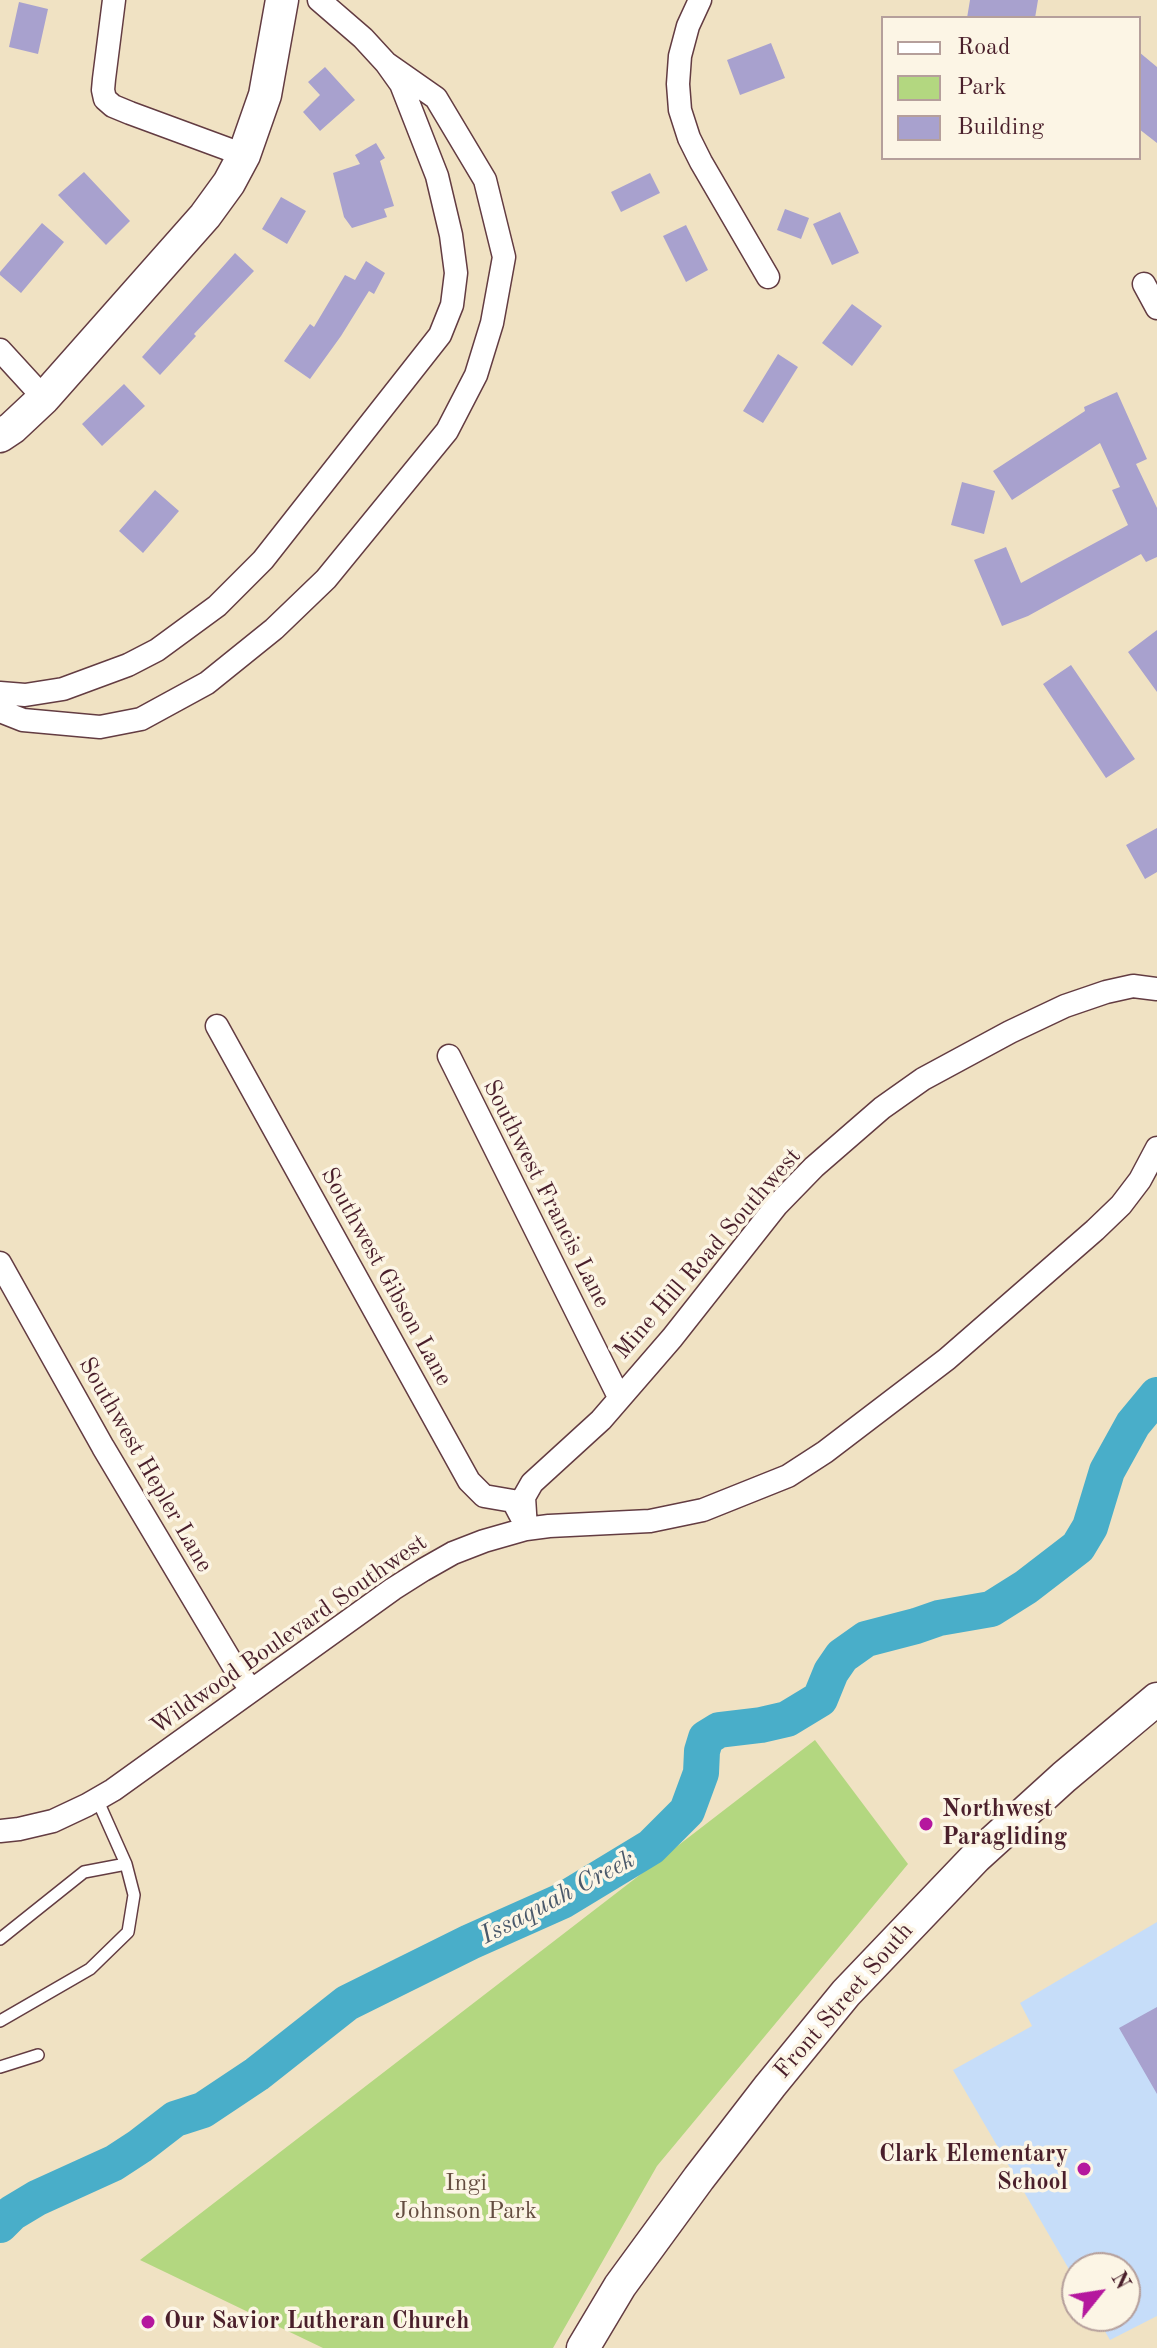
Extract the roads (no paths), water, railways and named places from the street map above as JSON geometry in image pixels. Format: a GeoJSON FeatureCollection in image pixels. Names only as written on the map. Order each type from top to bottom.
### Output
{"type":"FeatureCollection","features":[{"type":"Feature","properties":{"kind":"main road"},"geometry":{"type":"LineString","coordinates":[[0,436],[44,398],[205,216],[229,183],[244,155],[265,95],[282,0]]}},
{"type":"Feature","properties":{"kind":"main road","name":"Front Street South"},"geometry":{"type":"LineString","coordinates":[[583,2348],[620,2286],[699,2178],[846,1993],[976,1857],[1157,1699]]}},
{"type":"Feature","properties":{"kind":"street"},"geometry":{"type":"LineString","coordinates":[[114,0],[103,90],[105,99],[130,113],[244,155]]}},
{"type":"Feature","properties":{"kind":"street"},"geometry":{"type":"LineString","coordinates":[[0,693],[25,695],[63,689],[128,665],[168,643],[217,606],[263,560],[440,335],[452,305],[456,273],[437,176],[414,112],[401,84],[386,63],[363,38],[319,0]]}},
{"type":"Feature","properties":{"kind":"street"},"geometry":{"type":"LineString","coordinates":[[700,0],[688,26],[680,56],[680,110],[701,162],[768,277]]}},
{"type":"Feature","properties":{"kind":"street"},"geometry":{"type":"LineString","coordinates":[[0,711],[23,720],[100,727],[141,719],[207,683],[274,629],[326,579],[447,431],[476,375],[492,323],[504,257],[485,180],[436,98],[386,63]]}},
{"type":"Feature","properties":{"kind":"street"},"geometry":{"type":"LineString","coordinates":[[1144,284],[1157,308]]}},
{"type":"Feature","properties":{"kind":"street"},"geometry":{"type":"LineString","coordinates":[[0,350],[44,398]]}},
{"type":"Feature","properties":{"kind":"street","name":"Mine Hill Road Southwest"},"geometry":{"type":"LineString","coordinates":[[526,1529],[525,1492],[601,1420],[672,1338],[777,1205],[814,1167],[882,1108],[923,1079],[1065,1006],[1133,986],[1157,989]]}},
{"type":"Feature","properties":{"kind":"street","name":"Southwest Gibson Lane"},"geometry":{"type":"LineString","coordinates":[[217,1026],[469,1481],[484,1496],[513,1501],[526,1529]]}},
{"type":"Feature","properties":{"kind":"street","name":"Southwest Francis Lane"},"geometry":{"type":"LineString","coordinates":[[449,1056],[619,1397]]}},
{"type":"Feature","properties":{"kind":"street","name":"Wildwood Boulevard Southwest"},"geometry":{"type":"LineString","coordinates":[[0,1831],[53,1821],[113,1790],[423,1570],[484,1541],[526,1529],[650,1521],[703,1510],[788,1476],[837,1443],[947,1359],[1095,1230],[1121,1205],[1140,1180],[1157,1148]]}},
{"type":"Feature","properties":{"kind":"street","name":"Southwest Hepler Lane"},"geometry":{"type":"LineString","coordinates":[[0,1263],[103,1447],[236,1670],[252,1690]]}},
{"type":"Feature","properties":{"kind":"lane"},"geometry":{"type":"LineString","coordinates":[[0,2021],[90,1969],[128,1932],[134,1895],[126,1864],[97,1799]]}},
{"type":"Feature","properties":{"kind":"lane"},"geometry":{"type":"LineString","coordinates":[[0,1939],[84,1872],[126,1864]]}},
{"type":"Feature","properties":{"kind":"lane"},"geometry":{"type":"LineString","coordinates":[[0,2067],[38,2055]]}},
{"type":"Feature","properties":{"kind":"waterway","name":"Issaquah Creek"},"geometry":{"type":"LineString","coordinates":[[0,2225],[12,2213],[37,2198],[114,2163],[175,2119],[203,2110],[257,2074],[347,2003],[562,1901],[651,1847],[687,1811],[701,1773],[706,1738],[719,1730],[787,1719],[820,1699],[831,1672],[842,1656],[866,1639],[939,1618],[991,1609],[1026,1587],[1078,1547],[1090,1527],[1107,1471],[1133,1424],[1157,1395]]}},
{"type":"Feature","properties":{"kind":"place","name":"Northwest Paragliding"},"geometry":{"type":"Point","coordinates":[926,1824]}},
{"type":"Feature","properties":{"kind":"place","name":"Clark Elementary School"},"geometry":{"type":"Point","coordinates":[1084,2169]}},
{"type":"Feature","properties":{"kind":"place","name":"Our Savior Lutheran Church"},"geometry":{"type":"Point","coordinates":[148,2322]}},
{"type":"Feature","properties":{"kind":"park label","name":"Ingi Johnson Park"},"geometry":{"type":"Point","coordinates":[466,2198]}}]}
